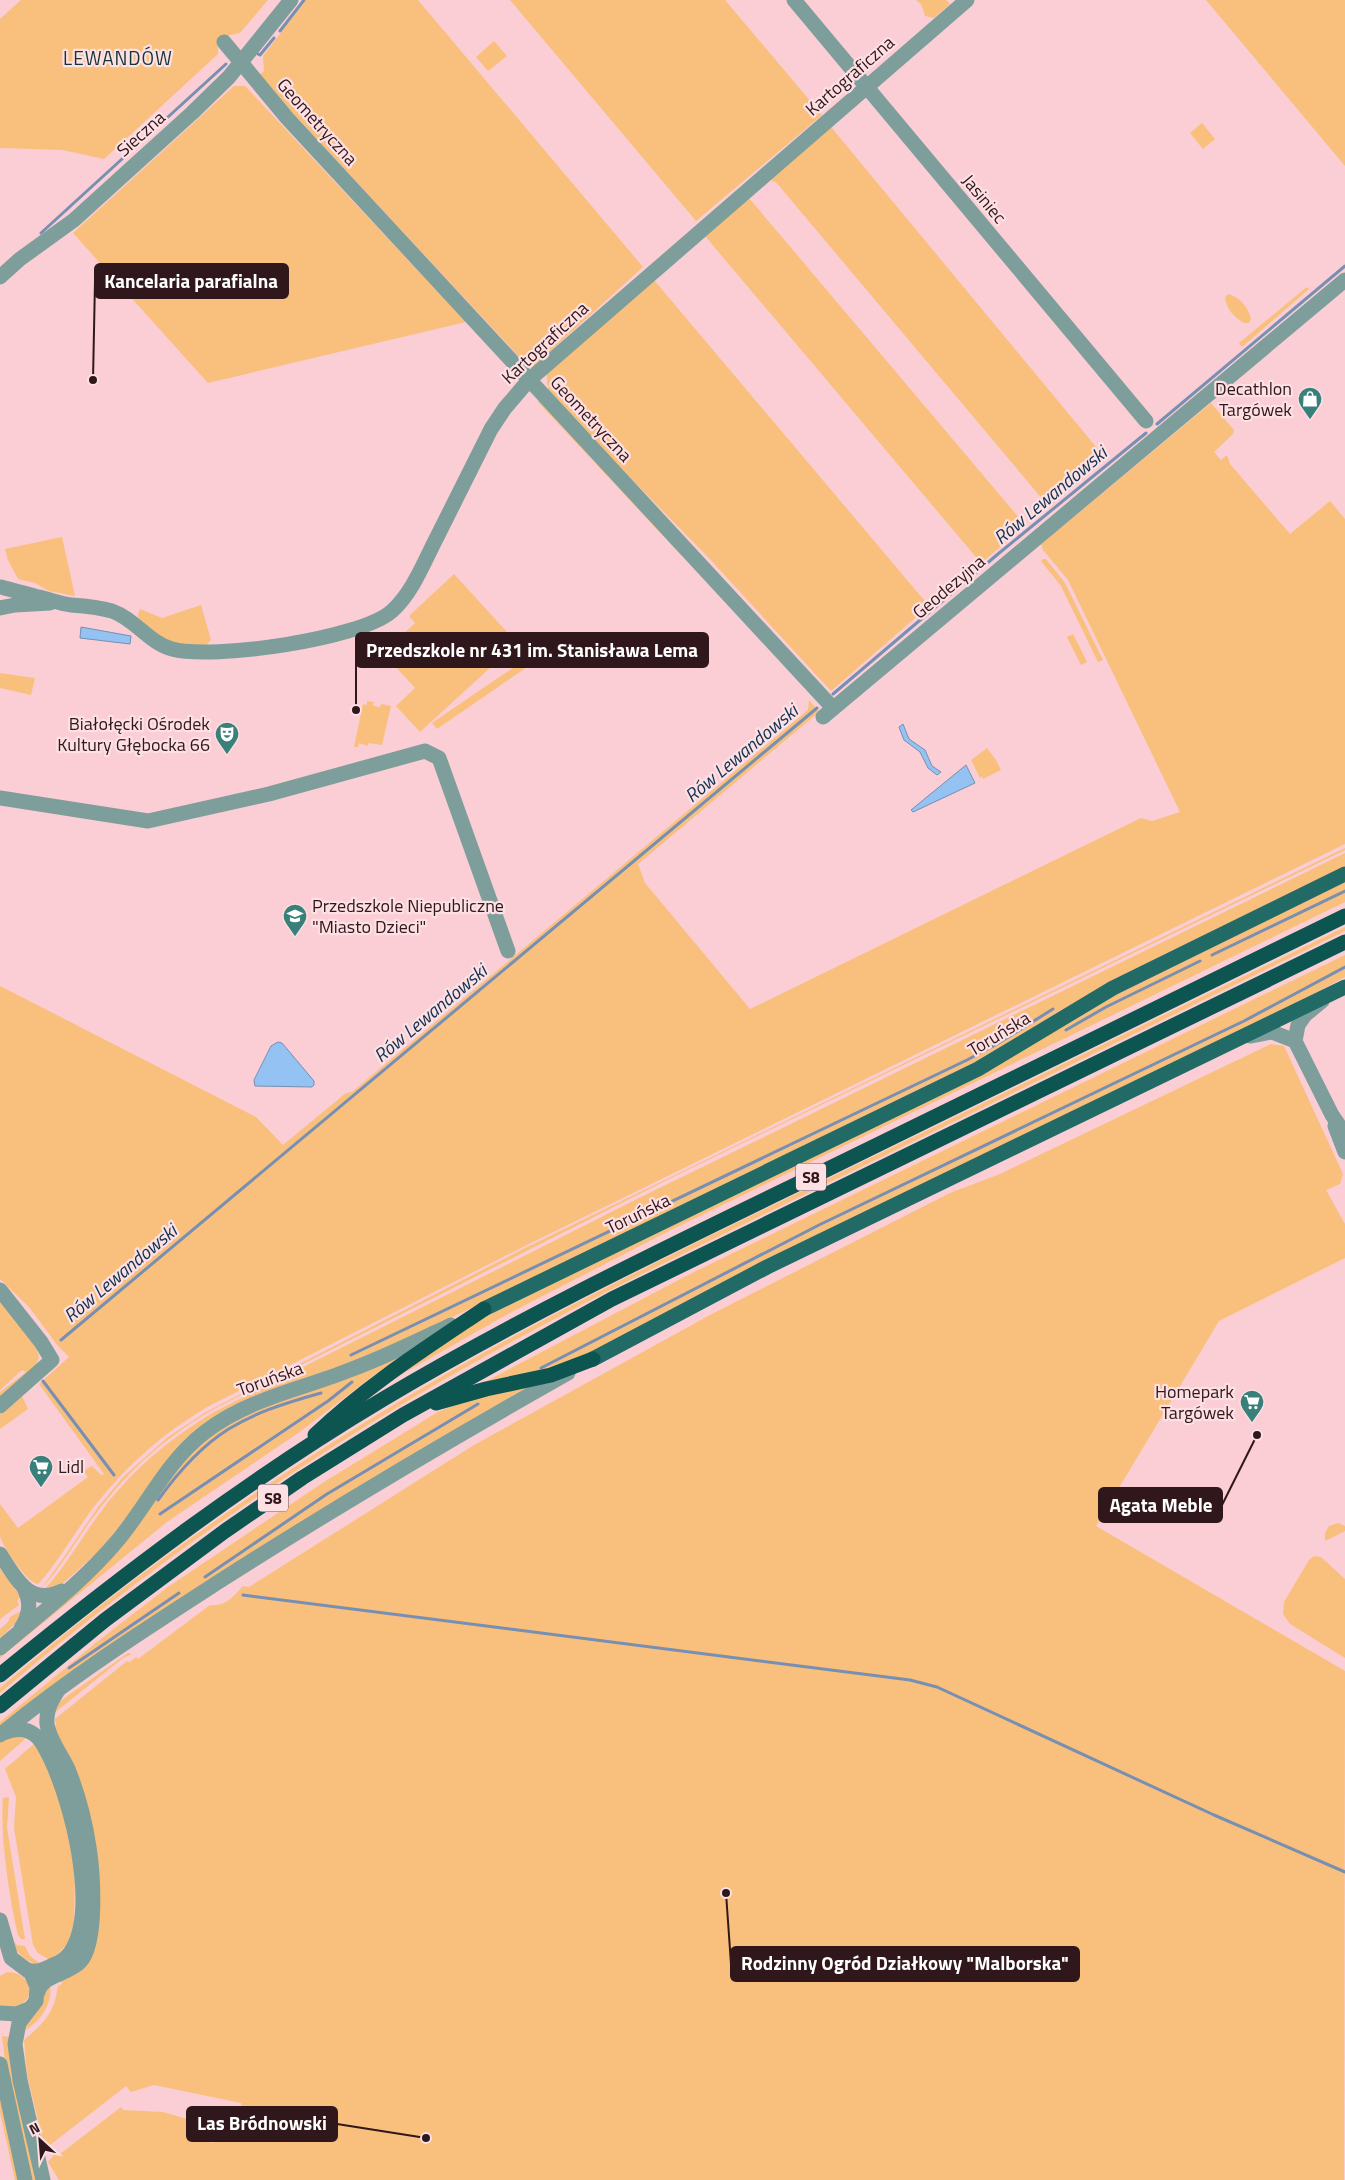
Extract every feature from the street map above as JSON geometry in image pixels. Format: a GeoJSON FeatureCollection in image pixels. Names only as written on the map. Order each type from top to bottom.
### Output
{"type":"FeatureCollection","features":[{"type":"Feature","properties":{"kind":"highway","name":"S8"},"geometry":{"type":"LineString","coordinates":[[0,1675],[134,1568],[213,1511],[387,1397],[489,1340],[625,1268],[1345,916]]}},
{"type":"Feature","properties":{"kind":"highway","name":"S8"},"geometry":{"type":"LineString","coordinates":[[0,1706],[105,1620],[225,1530],[302,1478],[403,1415],[612,1299],[1345,942]]}},
{"type":"Feature","properties":{"kind":"highway"},"geometry":{"type":"LineString","coordinates":[[289,1460],[330,1420],[408,1360],[484,1309]]}},
{"type":"Feature","properties":{"kind":"highway"},"geometry":{"type":"LineString","coordinates":[[403,1415],[425,1406],[486,1389],[552,1375],[593,1359]]}},
{"type":"Feature","properties":{"kind":"main road","name":"Toruńska"},"geometry":{"type":"LineString","coordinates":[[484,1309],[978,1069],[1113,988],[1345,874]]}},
{"type":"Feature","properties":{"kind":"main road"},"geometry":{"type":"LineString","coordinates":[[593,1359],[767,1268],[1339,990]]}},
{"type":"Feature","properties":{"kind":"street","name":"Sieczna"},"geometry":{"type":"LineString","coordinates":[[0,277],[20,259],[56,234],[87,208],[229,77],[291,0]]}},
{"type":"Feature","properties":{"kind":"street","name":"Jasiniec"},"geometry":{"type":"LineString","coordinates":[[794,0],[1146,421]]}},
{"type":"Feature","properties":{"kind":"street","name":"Kartograficzna"},"geometry":{"type":"LineString","coordinates":[[0,593],[91,606],[114,612],[129,619],[156,642],[171,649],[189,651],[264,649],[342,632],[376,622],[391,612],[414,582],[491,429],[505,408],[529,380],[967,0]]}},
{"type":"Feature","properties":{"kind":"street","name":"Geometryczna"},"geometry":{"type":"LineString","coordinates":[[224,42],[287,118],[529,380],[828,713]]}},
{"type":"Feature","properties":{"kind":"street","name":"Geodezyjna"},"geometry":{"type":"LineString","coordinates":[[828,713],[1345,280]]}},
{"type":"Feature","properties":{"kind":"street","name":"Kartograficzna"},"geometry":{"type":"LineString","coordinates":[[0,593],[7,607],[56,602]]}},
{"type":"Feature","properties":{"kind":"street"},"geometry":{"type":"LineString","coordinates":[[0,798],[148,821],[269,794],[426,751],[439,758],[508,951]]}},
{"type":"Feature","properties":{"kind":"street"},"geometry":{"type":"LineString","coordinates":[[1339,990],[1305,1015],[1298,1025],[1295,1041],[1332,1115],[1345,1152]]}},
{"type":"Feature","properties":{"kind":"street"},"geometry":{"type":"LineString","coordinates":[[1237,1040],[1272,1032],[1295,1041]]}},
{"type":"Feature","properties":{"kind":"street"},"geometry":{"type":"LineString","coordinates":[[1332,1115],[1345,1134]]}},
{"type":"Feature","properties":{"kind":"street"},"geometry":{"type":"LineString","coordinates":[[0,1290],[41,1342],[52,1360],[0,1406]]}},
{"type":"Feature","properties":{"kind":"street","name":"Toruńska"},"geometry":{"type":"LineString","coordinates":[[0,1648],[72,1585],[118,1540],[180,1455],[217,1423],[253,1404],[354,1368],[413,1344],[484,1309]]}},
{"type":"Feature","properties":{"kind":"street"},"geometry":{"type":"LineString","coordinates":[[1,1734],[110,1652],[293,1535],[420,1458],[593,1359]]}},
{"type":"Feature","properties":{"kind":"street"},"geometry":{"type":"LineString","coordinates":[[0,1554],[23,1586],[28,1599],[29,1611],[27,1619],[17,1633]]}},
{"type":"Feature","properties":{"kind":"street"},"geometry":{"type":"LineString","coordinates":[[23,1586],[36,1595],[45,1596],[60,1593],[72,1585]]}},
{"type":"Feature","properties":{"kind":"street"},"geometry":{"type":"LineString","coordinates":[[43,2180],[21,2086],[15,2048],[18,2027],[36,2001],[38,1992],[44,1983],[71,1969],[84,1957],[88,1945],[93,1908],[92,1868],[82,1812],[70,1776],[48,1726],[47,1712],[59,1689]]}},
{"type":"Feature","properties":{"kind":"street"},"geometry":{"type":"LineString","coordinates":[[0,1966],[23,1967],[37,1971],[56,1964],[67,1956],[74,1947],[81,1913],[79,1860],[70,1808],[58,1774],[42,1742],[36,1735],[18,1729],[1,1734]]}},
{"type":"Feature","properties":{"kind":"street"},"geometry":{"type":"LineString","coordinates":[[0,1920],[8,1952],[12,1960],[23,1967],[35,1980],[38,1992]]}},
{"type":"Feature","properties":{"kind":"street"},"geometry":{"type":"LineString","coordinates":[[0,2013],[17,2014],[29,2009]]}},
{"type":"Feature","properties":{"kind":"street"},"geometry":{"type":"LineString","coordinates":[[0,2064],[25,2180]]}},
{"type":"Feature","properties":{"kind":"shaded area"},"geometry":{"type":"Polygon","coordinates":[[[21,0],[268,0],[240,33],[230,35],[218,45],[218,54],[104,159],[62,150],[0,148],[0,19],[21,0]]]}},
{"type":"Feature","properties":{"kind":"shaded area"},"geometry":{"type":"Polygon","coordinates":[[[306,0],[418,0],[643,267],[532,368],[528,368],[520,363],[522,360],[258,76],[264,71],[263,56],[306,0]]]}},
{"type":"Feature","properties":{"kind":"shaded area"},"geometry":{"type":"Polygon","coordinates":[[[510,0],[725,0],[822,115],[696,221],[510,0]]]}},
{"type":"Feature","properties":{"kind":"shaded area"},"geometry":{"type":"Polygon","coordinates":[[[916,0],[946,0],[950,4],[934,18],[925,16],[921,4],[916,0]]]}},
{"type":"Feature","properties":{"kind":"shaded area"},"geometry":{"type":"Polygon","coordinates":[[[1206,0],[1345,0],[1345,166],[1206,0]]]}},
{"type":"Feature","properties":{"kind":"shaded area"},"geometry":{"type":"Polygon","coordinates":[[[494,41],[507,56],[488,71],[476,57],[494,41]]]}},
{"type":"Feature","properties":{"kind":"shaded area"},"geometry":{"type":"Polygon","coordinates":[[[234,86],[245,86],[466,322],[208,383],[73,233],[234,86]]]}},
{"type":"Feature","properties":{"kind":"shaded area"},"geometry":{"type":"Polygon","coordinates":[[[1202,123],[1215,139],[1203,149],[1190,133],[1202,123]]]}},
{"type":"Feature","properties":{"kind":"shaded area"},"geometry":{"type":"Polygon","coordinates":[[[831,127],[1106,459],[1049,507],[775,181],[773,182],[771,179],[831,127]]]}},
{"type":"Feature","properties":{"kind":"shaded area"},"geometry":{"type":"Polygon","coordinates":[[[749,198],[1026,526],[981,563],[705,236],[749,198]]]}},
{"type":"Feature","properties":{"kind":"shaded area"},"geometry":{"type":"Polygon","coordinates":[[[654,280],[929,606],[831,691],[706,555],[546,392],[549,387],[547,384],[547,372],[654,280]]]}},
{"type":"Feature","properties":{"kind":"shaded area"},"geometry":{"type":"Polygon","coordinates":[[[1307,287],[1309,289],[1242,347],[1239,343],[1307,287]]]}},
{"type":"Feature","properties":{"kind":"shaded area"},"geometry":{"type":"Polygon","coordinates":[[[1228,294],[1236,297],[1246,307],[1251,319],[1249,323],[1244,323],[1232,313],[1227,306],[1225,298],[1228,294]]]}},
{"type":"Feature","properties":{"kind":"shaded area"},"geometry":{"type":"Polygon","coordinates":[[[539,398],[692,561],[680,554],[538,402],[539,398]]]}},
{"type":"Feature","properties":{"kind":"shaded area"},"geometry":{"type":"Polygon","coordinates":[[[1211,403],[1234,430],[1233,434],[1214,452],[1221,460],[1227,455],[1230,464],[1290,534],[1330,501],[1345,519],[1345,844],[529,1244],[207,1407],[162,1438],[121,1475],[89,1513],[38,1584],[28,1578],[10,1556],[0,1536],[0,1504],[18,1528],[88,1477],[83,1471],[92,1466],[101,1475],[104,1474],[39,1384],[69,1357],[58,1346],[29,1307],[0,1279],[0,986],[256,1117],[283,1145],[346,1093],[352,1092],[808,710],[809,700],[819,712],[638,864],[645,883],[750,1009],[1141,818],[1152,821],[1180,812],[1068,580],[1043,550],[1041,544],[1211,403]]]}},
{"type":"Feature","properties":{"kind":"shaded area"},"geometry":{"type":"Polygon","coordinates":[[[62,537],[75,596],[49,591],[35,583],[18,579],[8,560],[5,549],[62,537]]]}},
{"type":"Feature","properties":{"kind":"shaded area"},"geometry":{"type":"Polygon","coordinates":[[[1046,559],[1065,583],[1103,660],[1098,662],[1061,586],[1041,561],[1046,559]]]}},
{"type":"Feature","properties":{"kind":"shaded area"},"geometry":{"type":"Polygon","coordinates":[[[454,574],[517,643],[420,732],[396,706],[415,688],[383,653],[415,623],[409,616],[454,574]]]}},
{"type":"Feature","properties":{"kind":"shaded area"},"geometry":{"type":"Polygon","coordinates":[[[201,605],[211,640],[205,646],[166,641],[139,619],[138,615],[140,609],[162,618],[201,605]]]}},
{"type":"Feature","properties":{"kind":"shaded area"},"geometry":{"type":"Polygon","coordinates":[[[1073,634],[1087,662],[1081,665],[1067,637],[1073,634]]]}},
{"type":"Feature","properties":{"kind":"shaded area"},"geometry":{"type":"Polygon","coordinates":[[[523,661],[527,667],[437,729],[432,723],[523,661]]]}},
{"type":"Feature","properties":{"kind":"shaded area"},"geometry":{"type":"Polygon","coordinates":[[[0,673],[35,678],[31,695],[0,688],[0,673]]]}},
{"type":"Feature","properties":{"kind":"shaded area"},"geometry":{"type":"Polygon","coordinates":[[[367,701],[374,702],[373,706],[380,707],[381,704],[391,706],[382,745],[369,743],[368,746],[359,743],[358,747],[354,747],[363,704],[367,705],[367,701]]]}},
{"type":"Feature","properties":{"kind":"shaded area"},"geometry":{"type":"Polygon","coordinates":[[[987,748],[1001,770],[983,779],[982,776],[980,778],[971,760],[987,748]]]}},
{"type":"Feature","properties":{"kind":"shaded area"},"geometry":{"type":"Polygon","coordinates":[[[1345,848],[1345,850],[667,1180],[214,1409],[164,1443],[134,1469],[107,1499],[41,1589],[98,1507],[124,1476],[168,1437],[206,1412],[519,1251],[1345,848]]]}},
{"type":"Feature","properties":{"kind":"shaded area"},"geometry":{"type":"Polygon","coordinates":[[[1345,853],[1345,866],[1112,980],[973,1063],[418,1334],[351,1363],[261,1393],[233,1406],[184,1440],[100,1550],[59,1587],[42,1592],[59,1572],[95,1519],[127,1481],[154,1455],[183,1432],[214,1412],[641,1197],[1345,853]]]}},
{"type":"Feature","properties":{"kind":"shaded area"},"geometry":{"type":"Polygon","coordinates":[[[1345,882],[1345,902],[669,1231],[506,1315],[383,1385],[468,1327],[493,1313],[983,1074],[1104,1001],[1345,882]]]}},
{"type":"Feature","properties":{"kind":"shaded area"},"geometry":{"type":"Polygon","coordinates":[[[1345,927],[1345,931],[652,1269],[548,1322],[445,1379],[328,1450],[215,1526],[106,1607],[0,1693],[0,1688],[96,1609],[196,1534],[352,1430],[461,1366],[574,1304],[688,1246],[1345,927]]]}},
{"type":"Feature","properties":{"kind":"shaded area"},"geometry":{"type":"Polygon","coordinates":[[[1345,955],[1345,977],[1286,1009],[584,1357],[558,1368],[481,1384],[690,1274],[1345,955]]]}},
{"type":"Feature","properties":{"kind":"shaded area"},"geometry":{"type":"Polygon","coordinates":[[[1271,1044],[1284,1046],[1343,1174],[1340,1184],[1326,1190],[1345,1224],[1345,1258],[1219,1321],[1096,1526],[1345,1671],[1344,2180],[59,2180],[48,2162],[57,2151],[60,2154],[121,2107],[123,2110],[163,2112],[201,2123],[211,2143],[247,2133],[241,2103],[154,2085],[131,2092],[126,2086],[45,2149],[27,2075],[24,2040],[51,2011],[58,1986],[62,1984],[61,1981],[84,1968],[91,1957],[54,1727],[56,1725],[55,1719],[127,1661],[130,1662],[136,1657],[138,1659],[210,1605],[224,1603],[243,1586],[249,1587],[474,1445],[710,1315],[950,1193],[1000,1174],[1271,1044]]]}},
{"type":"Feature","properties":{"kind":"shaded area"},"geometry":{"type":"Polygon","coordinates":[[[0,1298],[36,1348],[39,1356],[36,1366],[0,1399],[0,1392],[26,1372],[22,1370],[0,1390],[0,1298]]]}},
{"type":"Feature","properties":{"kind":"shaded area"},"geometry":{"type":"Polygon","coordinates":[[[408,1351],[380,1374],[378,1372],[301,1431],[167,1522],[0,1658],[0,1655],[157,1494],[196,1447],[236,1418],[408,1351]]]}},
{"type":"Feature","properties":{"kind":"shaded area"},"geometry":{"type":"Polygon","coordinates":[[[526,1388],[0,1727],[0,1722],[98,1641],[168,1587],[324,1482],[438,1412],[478,1396],[526,1388]]]}},
{"type":"Feature","properties":{"kind":"shaded area"},"geometry":{"type":"Polygon","coordinates":[[[22,1396],[28,1409],[0,1429],[0,1415],[22,1396]]]}},
{"type":"Feature","properties":{"kind":"shaded area"},"geometry":{"type":"Polygon","coordinates":[[[1338,1523],[1345,1526],[1345,1531],[1325,1541],[1325,1533],[1329,1526],[1338,1523]]]}},
{"type":"Feature","properties":{"kind":"shaded area"},"geometry":{"type":"Polygon","coordinates":[[[1314,1556],[1321,1557],[1345,1579],[1345,1658],[1290,1624],[1283,1614],[1284,1602],[1309,1560],[1314,1556]]]}},
{"type":"Feature","properties":{"kind":"shaded area"},"geometry":{"type":"Polygon","coordinates":[[[0,1569],[21,1597],[17,1600],[19,1605],[0,1619],[0,1569]]]}},
{"type":"Feature","properties":{"kind":"shaded area"},"geometry":{"type":"Polygon","coordinates":[[[24,1609],[19,1620],[0,1638],[0,1629],[8,1622],[10,1617],[24,1609]]]}},
{"type":"Feature","properties":{"kind":"shaded area"},"geometry":{"type":"Polygon","coordinates":[[[128,1653],[132,1654],[123,1658],[53,1714],[59,1702],[128,1653]]]}},
{"type":"Feature","properties":{"kind":"shaded area"},"geometry":{"type":"Polygon","coordinates":[[[27,1735],[23,1741],[0,1761],[0,1742],[7,1736],[27,1735]]]}},
{"type":"Feature","properties":{"kind":"shaded area"},"geometry":{"type":"Polygon","coordinates":[[[35,1743],[61,1800],[75,1871],[74,1924],[67,1944],[50,1960],[38,1953],[33,1945],[14,1828],[16,1797],[5,1769],[35,1743]]]}},
{"type":"Feature","properties":{"kind":"shaded area"},"geometry":{"type":"Polygon","coordinates":[[[9,1797],[7,1828],[25,1939],[21,1939],[18,1935],[6,1866],[2,1813],[3,1798],[9,1797]]]}},
{"type":"Feature","properties":{"kind":"shaded area"},"geometry":{"type":"Polygon","coordinates":[[[13,1941],[17,1945],[25,1946],[30,1956],[42,1965],[23,1958],[14,1946],[13,1941]]]}},
{"type":"Feature","properties":{"kind":"shaded area"},"geometry":{"type":"Polygon","coordinates":[[[7,1972],[22,1976],[29,1988],[28,1998],[17,2009],[0,2006],[0,1976],[7,1972]]]}},
{"type":"Feature","properties":{"kind":"shaded area"},"geometry":{"type":"Polygon","coordinates":[[[50,1984],[50,1998],[45,2011],[36,2022],[25,2030],[26,2023],[50,1984]]]}},
{"type":"Feature","properties":{"kind":"shaded area"},"geometry":{"type":"Polygon","coordinates":[[[2,2036],[10,2037],[37,2180],[30,2180],[5,2062],[2,2036]]]}},
{"type":"Feature","properties":{"kind":"shaded area"},"geometry":{"type":"Polygon","coordinates":[[[0,2093],[20,2180],[15,2180],[0,2112],[0,2093]]]}},
{"type":"Feature","properties":{"kind":"water"},"geometry":{"type":"Polygon","coordinates":[[[81,627],[131,636],[130,644],[80,638],[81,627]]]}},
{"type":"Feature","properties":{"kind":"water"},"geometry":{"type":"Polygon","coordinates":[[[903,724],[909,739],[925,750],[932,766],[941,772],[937,775],[928,768],[920,752],[904,740],[899,727],[903,724]]]}},
{"type":"Feature","properties":{"kind":"water"},"geometry":{"type":"Polygon","coordinates":[[[966,765],[975,783],[913,812],[911,810],[966,765]]]}},
{"type":"Feature","properties":{"kind":"water"},"geometry":{"type":"Polygon","coordinates":[[[278,1042],[282,1043],[314,1081],[312,1087],[255,1086],[254,1080],[271,1046],[278,1042]]]}},
{"type":"Feature","properties":{"kind":"waterway"},"geometry":{"type":"LineString","coordinates":[[280,31],[304,0]]}},
{"type":"Feature","properties":{"kind":"waterway"},"geometry":{"type":"LineString","coordinates":[[258,54],[260,55],[274,38]]}},
{"type":"Feature","properties":{"kind":"waterway"},"geometry":{"type":"LineString","coordinates":[[41,233],[226,64]]}},
{"type":"Feature","properties":{"kind":"waterway","name":"Rów Lewandowski"},"geometry":{"type":"LineString","coordinates":[[1157,424],[1345,266]]}},
{"type":"Feature","properties":{"kind":"waterway","name":"Rów Lewandowski"},"geometry":{"type":"LineString","coordinates":[[833,694],[998,554],[1146,433]]}},
{"type":"Feature","properties":{"kind":"waterway","name":"Rów Lewandowski"},"geometry":{"type":"LineString","coordinates":[[61,1340],[817,708]]}},
{"type":"Feature","properties":{"kind":"waterway"},"geometry":{"type":"LineString","coordinates":[[1212,955],[1345,891]]}},
{"type":"Feature","properties":{"kind":"waterway"},"geometry":{"type":"LineString","coordinates":[[1066,1030],[1106,1007],[1200,961]]}},
{"type":"Feature","properties":{"kind":"waterway"},"geometry":{"type":"LineString","coordinates":[[541,1368],[819,1225],[1244,1021],[1345,967]]}},
{"type":"Feature","properties":{"kind":"waterway"},"geometry":{"type":"LineString","coordinates":[[351,1355],[967,1060],[997,1044],[1053,1009]]}},
{"type":"Feature","properties":{"kind":"waterway"},"geometry":{"type":"LineString","coordinates":[[43,1381],[114,1475]]}},
{"type":"Feature","properties":{"kind":"waterway"},"geometry":{"type":"LineString","coordinates":[[160,1514],[328,1401],[352,1382]]}},
{"type":"Feature","properties":{"kind":"waterway"},"geometry":{"type":"LineString","coordinates":[[158,1500],[193,1458],[228,1429],[269,1409],[321,1393]]}},
{"type":"Feature","properties":{"kind":"waterway"},"geometry":{"type":"LineString","coordinates":[[205,1577],[327,1494],[478,1404]]}},
{"type":"Feature","properties":{"kind":"waterway"},"geometry":{"type":"LineString","coordinates":[[69,1668],[179,1593]]}},
{"type":"Feature","properties":{"kind":"waterway"},"geometry":{"type":"LineString","coordinates":[[243,1595],[910,1680],[937,1687],[1214,1815],[1345,1872]]}},
{"type":"Feature","properties":{"kind":"place","name":"Kancelaria parafialna"},"geometry":{"type":"Point","coordinates":[93,380]}},
{"type":"Feature","properties":{"kind":"place","name":"Decathlon Targówek"},"geometry":{"type":"Point","coordinates":[1310,420]}},
{"type":"Feature","properties":{"kind":"place","name":"Przedszkole nr 431 im. Stanisława Lema"},"geometry":{"type":"Point","coordinates":[356,710]}},
{"type":"Feature","properties":{"kind":"place","name":"Białołęcki Ośrodek Kultury Głębocka 66"},"geometry":{"type":"Point","coordinates":[227,755]}},
{"type":"Feature","properties":{"kind":"place","name":"Przedszkole Niepubliczne \"Miasto Dzieci\""},"geometry":{"type":"Point","coordinates":[295,937]}},
{"type":"Feature","properties":{"kind":"place","name":"Homepark Targówek"},"geometry":{"type":"Point","coordinates":[1252,1423]}},
{"type":"Feature","properties":{"kind":"place","name":"Agata Meble"},"geometry":{"type":"Point","coordinates":[1257,1435]}},
{"type":"Feature","properties":{"kind":"place","name":"Lidl"},"geometry":{"type":"Point","coordinates":[41,1488]}},
{"type":"Feature","properties":{"kind":"place","name":"Rodzinny Ogród Działkowy \"Malborska\""},"geometry":{"type":"Point","coordinates":[726,1893]}},
{"type":"Feature","properties":{"kind":"place","name":"Las Bródnowski"},"geometry":{"type":"Point","coordinates":[426,2138]}},
{"type":"Feature","properties":{"kind":"district","name":"LEWANDÓW"},"geometry":{"type":"Point","coordinates":[118,58]}}]}
